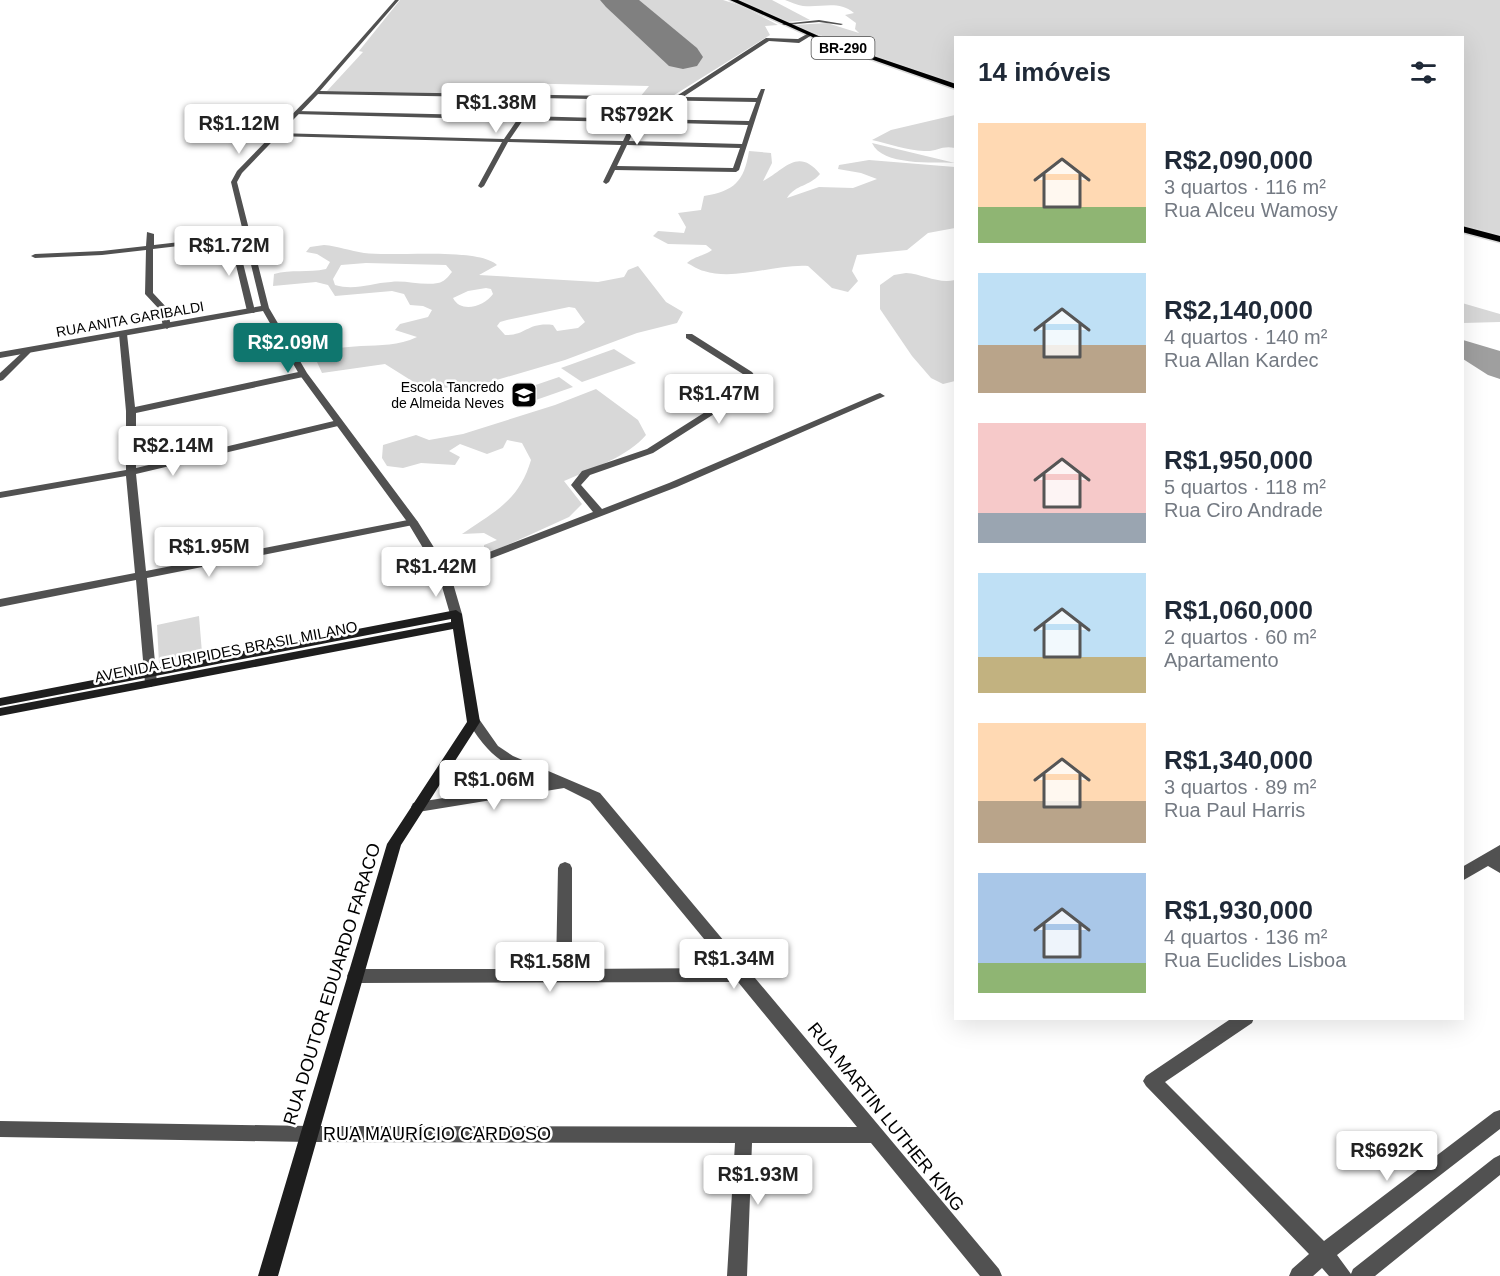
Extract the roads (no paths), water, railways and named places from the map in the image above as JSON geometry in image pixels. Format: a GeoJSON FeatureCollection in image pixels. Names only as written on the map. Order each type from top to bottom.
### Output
{"type":"FeatureCollection","features":[{"type":"Feature","properties":{"kind":"highway","name":"BR-290"},"geometry":{"type":"LineString","coordinates":[[733,0],[809,34],[954,86]]}},
{"type":"Feature","properties":{"kind":"highway"},"geometry":{"type":"LineString","coordinates":[[1464,230],[1500,239]]}},
{"type":"Feature","properties":{"kind":"main road","name":"AVENIDA EURIPIDES BRASIL MILANO"},"geometry":{"type":"LineString","coordinates":[[0,712],[150,677],[457,619]]}},
{"type":"Feature","properties":{"kind":"main road","name":"RUA MARTIN LUTHER KING"},"geometry":{"type":"LineString","coordinates":[[457,619],[474,722]]}},
{"type":"Feature","properties":{"kind":"main road","name":"AVENIDA EURIPIDES BRASIL MILANO"},"geometry":{"type":"LineString","coordinates":[[0,702],[65,695]]}},
{"type":"Feature","properties":{"kind":"main road","name":"RUA DOUTOR EDUARDO FARACO"},"geometry":{"type":"LineString","coordinates":[[268,1276],[394,844],[474,722]]}},
{"type":"Feature","properties":{"kind":"street"},"geometry":{"type":"LineString","coordinates":[[275,135],[316,93],[397,0]]}},
{"type":"Feature","properties":{"kind":"street"},"geometry":{"type":"LineString","coordinates":[[784,24],[819,21],[841,24]]}},
{"type":"Feature","properties":{"kind":"street"},"geometry":{"type":"LineString","coordinates":[[676,99],[768,39],[799,41],[809,34]]}},
{"type":"Feature","properties":{"kind":"street"},"geometry":{"type":"LineString","coordinates":[[614,168],[736,170],[763,90]]}},
{"type":"Feature","properties":{"kind":"street"},"geometry":{"type":"LineString","coordinates":[[316,93],[760,100]]}},
{"type":"Feature","properties":{"kind":"street"},"geometry":{"type":"LineString","coordinates":[[481,186],[507,140],[536,97]]}},
{"type":"Feature","properties":{"kind":"street"},"geometry":{"type":"LineString","coordinates":[[606,182],[646,99]]}},
{"type":"Feature","properties":{"kind":"street"},"geometry":{"type":"LineString","coordinates":[[296,113],[752,123]]}},
{"type":"Feature","properties":{"kind":"street"},"geometry":{"type":"LineString","coordinates":[[275,135],[744,146]]}},
{"type":"Feature","properties":{"kind":"street","name":"RUA MARTIN LUTHER KING"},"geometry":{"type":"LineString","coordinates":[[275,135],[239,172],[234,182],[265,308],[303,374],[413,522],[444,573],[457,619]]}},
{"type":"Feature","properties":{"kind":"street"},"geometry":{"type":"LineString","coordinates":[[150,234],[149,294],[164,309],[167,326]]}},
{"type":"Feature","properties":{"kind":"street"},"geometry":{"type":"LineString","coordinates":[[34,256],[149,248],[246,236]]}},
{"type":"Feature","properties":{"kind":"street"},"geometry":{"type":"LineString","coordinates":[[233,237],[251,311]]}},
{"type":"Feature","properties":{"kind":"street","name":"RUA ANITA GARIBALDI"},"geometry":{"type":"LineString","coordinates":[[0,355],[265,308]]}},
{"type":"Feature","properties":{"kind":"street"},"geometry":{"type":"LineString","coordinates":[[123,334],[130,411],[131,472],[150,677]]}},
{"type":"Feature","properties":{"kind":"street"},"geometry":{"type":"LineString","coordinates":[[600,513],[576,485],[586,473],[650,451],[756,384],[749,374],[689,336]]}},
{"type":"Feature","properties":{"kind":"street"},"geometry":{"type":"LineString","coordinates":[[0,378],[27,351]]}},
{"type":"Feature","properties":{"kind":"street"},"geometry":{"type":"LineString","coordinates":[[130,411],[303,374]]}},
{"type":"Feature","properties":{"kind":"street"},"geometry":{"type":"LineString","coordinates":[[444,573],[673,485],[880,396]]}},
{"type":"Feature","properties":{"kind":"street"},"geometry":{"type":"LineString","coordinates":[[0,495],[131,472],[338,423]]}},
{"type":"Feature","properties":{"kind":"street"},"geometry":{"type":"LineString","coordinates":[[0,603],[413,522]]}},
{"type":"Feature","properties":{"kind":"street","name":"RUA MARTIN LUTHER KING"},"geometry":{"type":"LineString","coordinates":[[474,722],[495,751],[515,763],[564,784],[582,789],[595,797],[992,1276]]}},
{"type":"Feature","properties":{"kind":"street"},"geometry":{"type":"LineString","coordinates":[[418,807],[564,784]]}},
{"type":"Feature","properties":{"kind":"street"},"geometry":{"type":"LineString","coordinates":[[1464,874],[1496,858]]}},
{"type":"Feature","properties":{"kind":"street"},"geometry":{"type":"LineString","coordinates":[[564,976],[565,868]]}},
{"type":"Feature","properties":{"kind":"street"},"geometry":{"type":"LineString","coordinates":[[355,976],[744,975]]}},
{"type":"Feature","properties":{"kind":"street"},"geometry":{"type":"LineString","coordinates":[[1243,1020],[1152,1081],[1342,1276]]}},
{"type":"Feature","properties":{"kind":"street"},"geometry":{"type":"LineString","coordinates":[[1299,1276],[1323,1254],[1500,1118]]}},
{"type":"Feature","properties":{"kind":"street","name":"RUA MAURÍCIO CARDOSO"},"geometry":{"type":"LineString","coordinates":[[0,1130],[309,1134],[874,1135]]}},
{"type":"Feature","properties":{"kind":"street"},"geometry":{"type":"LineString","coordinates":[[737,1276],[744,1134]]}},
{"type":"Feature","properties":{"kind":"street"},"geometry":{"type":"LineString","coordinates":[[1360,1276],[1500,1164]]}},
{"type":"Feature","properties":{"kind":"place","name":"Escola Tancredo de Almeida Neves"},"geometry":{"type":"Point","coordinates":[524,395]}}]}
